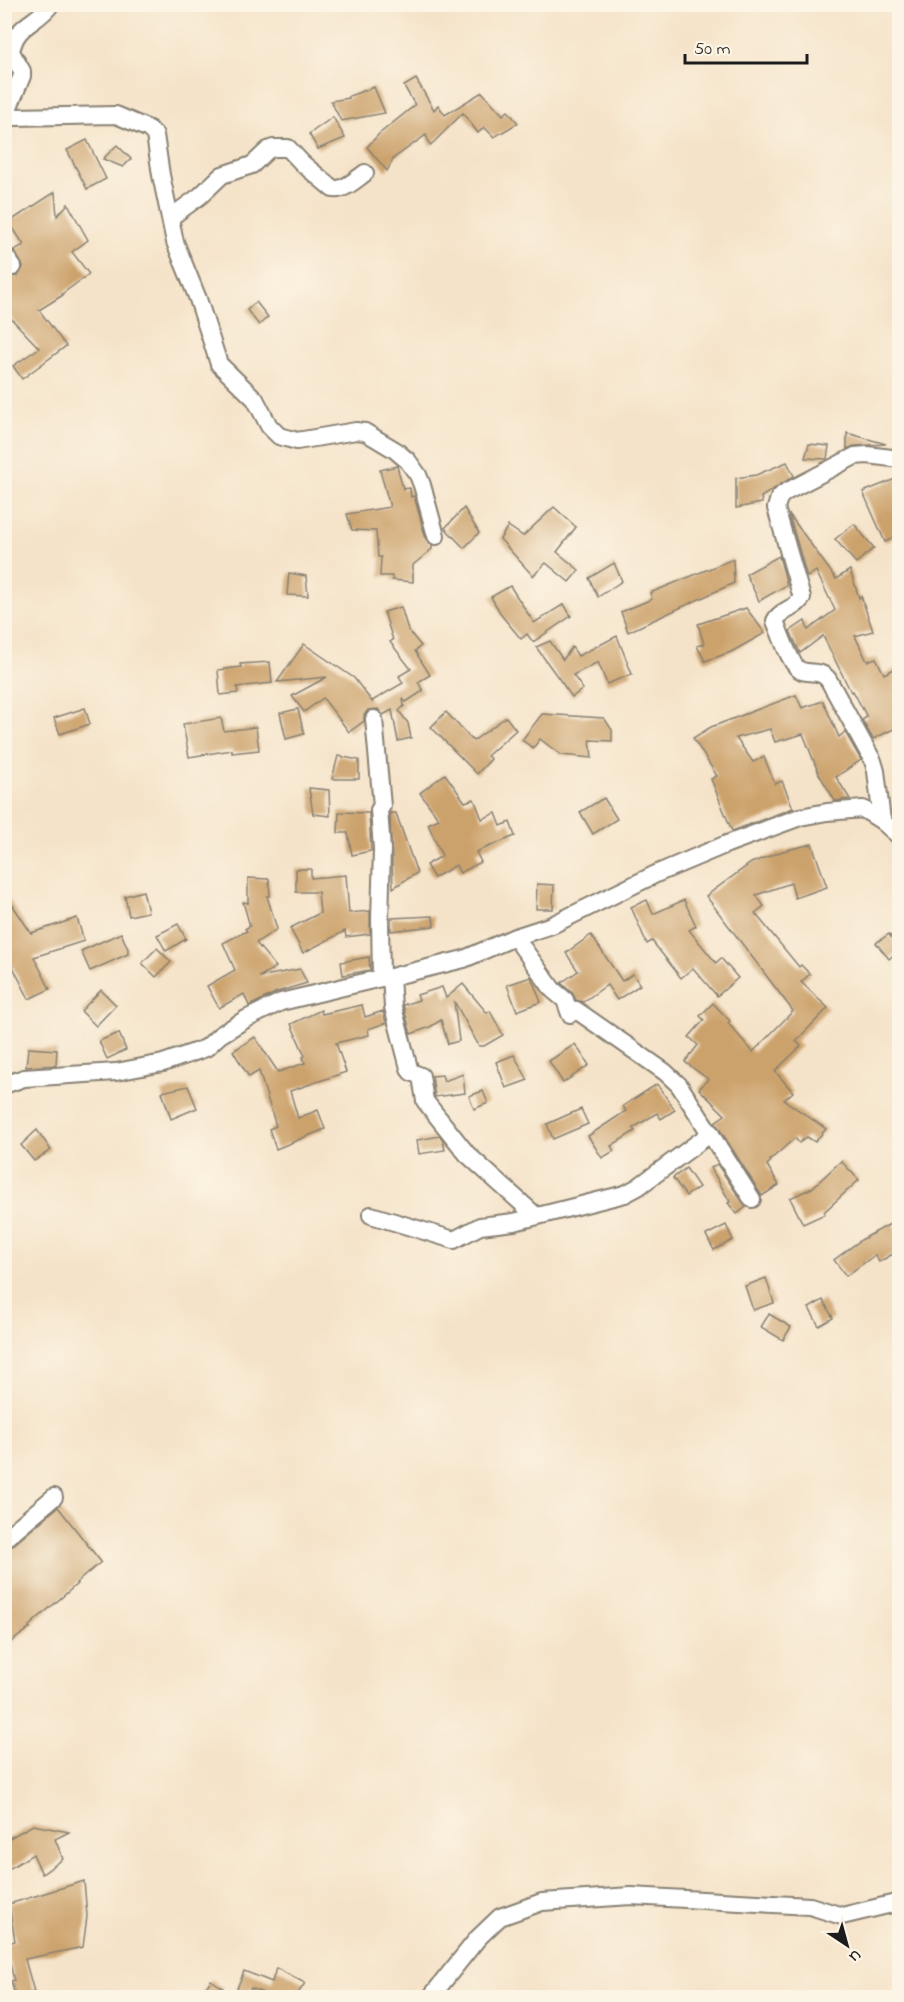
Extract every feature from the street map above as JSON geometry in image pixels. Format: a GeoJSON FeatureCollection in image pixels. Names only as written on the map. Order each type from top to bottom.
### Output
{"type":"FeatureCollection","features":[{"type":"Feature","properties":{"kind":"street"},"geometry":{"type":"LineString","coordinates":[[51,4],[17,34],[12,52],[22,71],[22,76],[5,116],[116,115],[149,129],[157,140],[161,175],[175,242],[198,299],[216,358],[255,399],[273,432],[287,440],[297,441],[356,431],[364,432],[403,455],[418,475],[436,536]]}},
{"type":"Feature","properties":{"kind":"street"},"geometry":{"type":"LineString","coordinates":[[171,217],[202,194],[216,178],[227,172],[252,165],[273,148],[288,148],[303,164],[337,191],[365,173]]}},
{"type":"Feature","properties":{"kind":"street"},"geometry":{"type":"LineString","coordinates":[[882,821],[873,761],[828,679],[820,673],[803,672],[795,667],[776,621],[778,616],[798,604],[802,598],[776,508],[779,498],[784,493],[855,456],[900,459]]}},
{"type":"Feature","properties":{"kind":"street"},"geometry":{"type":"LineString","coordinates":[[374,719],[382,806],[379,810],[382,849],[380,919],[386,978],[409,1068],[411,1072],[421,1076],[427,1104],[470,1157],[536,1216]]}},
{"type":"Feature","properties":{"kind":"street"},"geometry":{"type":"LineString","coordinates":[[4,1085],[24,1078],[116,1072],[163,1064],[206,1048],[220,1035],[246,1019],[281,1002],[464,958],[552,925],[658,873],[800,817],[863,809],[882,821],[900,837]]}},
{"type":"Feature","properties":{"kind":"street"},"geometry":{"type":"LineString","coordinates":[[515,937],[553,990],[565,1000],[570,1014],[576,1010],[673,1079],[711,1133],[752,1199]]}},
{"type":"Feature","properties":{"kind":"street"},"geometry":{"type":"LineString","coordinates":[[371,1215],[450,1240],[458,1239],[480,1226],[514,1222],[632,1191],[711,1133]]}},
{"type":"Feature","properties":{"kind":"street"},"geometry":{"type":"LineString","coordinates":[[4,1539],[54,1497]]}},
{"type":"Feature","properties":{"kind":"street"},"geometry":{"type":"LineString","coordinates":[[430,1998],[484,1931],[500,1917],[542,1902],[631,1896],[810,1906],[842,1916],[900,1902]]}},
{"type":"Feature","properties":{"kind":"building"},"geometry":{"type":"Polygon","coordinates":[[[416,79],[434,110],[438,105],[445,115],[482,92],[503,115],[508,111],[518,123],[494,137],[484,127],[478,133],[463,113],[430,146],[426,135],[394,158],[387,171],[367,147],[379,134],[415,105],[404,86],[416,79]]]}},
{"type":"Feature","properties":{"kind":"building"},"geometry":{"type":"Polygon","coordinates":[[[374,87],[385,113],[341,121],[331,101],[349,98],[349,96],[374,87]]]}},
{"type":"Feature","properties":{"kind":"building"},"geometry":{"type":"Polygon","coordinates":[[[333,117],[345,138],[318,149],[309,134],[333,117]]]}},
{"type":"Feature","properties":{"kind":"building"},"geometry":{"type":"Polygon","coordinates":[[[87,140],[106,179],[87,189],[67,150],[87,140]]]}},
{"type":"Feature","properties":{"kind":"building"},"geometry":{"type":"Polygon","coordinates":[[[117,145],[131,159],[123,167],[103,159],[117,145]]]}},
{"type":"Feature","properties":{"kind":"building"},"geometry":{"type":"Polygon","coordinates":[[[55,192],[57,216],[68,204],[88,240],[72,252],[89,274],[63,295],[39,310],[66,346],[22,379],[13,366],[39,348],[4,311],[4,277],[18,276],[23,267],[14,250],[24,245],[9,222],[55,192]]]}},
{"type":"Feature","properties":{"kind":"building"},"geometry":{"type":"Polygon","coordinates":[[[256,302],[268,317],[259,325],[247,310],[256,302]]]}},
{"type":"Feature","properties":{"kind":"building"},"geometry":{"type":"Polygon","coordinates":[[[847,433],[886,444],[854,446],[847,449],[847,433]]]}},
{"type":"Feature","properties":{"kind":"building"},"geometry":{"type":"Polygon","coordinates":[[[809,444],[829,446],[827,459],[805,458],[809,444]]]}},
{"type":"Feature","properties":{"kind":"building"},"geometry":{"type":"Polygon","coordinates":[[[787,462],[794,476],[761,497],[762,503],[736,508],[736,478],[756,475],[787,462]]]}},
{"type":"Feature","properties":{"kind":"building"},"geometry":{"type":"Polygon","coordinates":[[[397,466],[403,489],[410,488],[426,539],[432,545],[432,549],[413,565],[413,582],[392,580],[392,576],[380,576],[381,557],[378,557],[376,531],[352,530],[347,514],[390,507],[380,470],[397,466]]]}},
{"type":"Feature","properties":{"kind":"building"},"geometry":{"type":"Polygon","coordinates":[[[900,477],[900,535],[885,542],[863,492],[900,477]]]}},
{"type":"Feature","properties":{"kind":"building"},"geometry":{"type":"Polygon","coordinates":[[[554,507],[576,527],[557,552],[579,570],[569,582],[546,563],[533,576],[500,539],[508,526],[523,536],[554,507]]]}},
{"type":"Feature","properties":{"kind":"building"},"geometry":{"type":"Polygon","coordinates":[[[464,508],[479,533],[464,548],[445,528],[464,508]]]}},
{"type":"Feature","properties":{"kind":"building"},"geometry":{"type":"Polygon","coordinates":[[[789,514],[836,579],[850,570],[873,631],[855,636],[867,661],[876,658],[884,674],[900,666],[900,726],[873,739],[862,720],[867,717],[853,691],[851,692],[823,636],[800,653],[790,631],[805,621],[808,630],[835,610],[816,571],[807,577],[789,514]]]}},
{"type":"Feature","properties":{"kind":"building"},"geometry":{"type":"Polygon","coordinates":[[[854,524],[874,548],[856,563],[835,539],[854,524]]]}},
{"type":"Feature","properties":{"kind":"building"},"geometry":{"type":"Polygon","coordinates":[[[779,556],[787,585],[759,601],[746,574],[779,556]]]}},
{"type":"Feature","properties":{"kind":"building"},"geometry":{"type":"Polygon","coordinates":[[[733,559],[734,583],[628,632],[621,612],[652,599],[650,593],[733,559]]]}},
{"type":"Feature","properties":{"kind":"building"},"geometry":{"type":"Polygon","coordinates":[[[614,563],[622,581],[598,597],[589,578],[614,563]]]}},
{"type":"Feature","properties":{"kind":"building"},"geometry":{"type":"Polygon","coordinates":[[[289,573],[306,576],[308,596],[287,595],[289,573]]]}},
{"type":"Feature","properties":{"kind":"building"},"geometry":{"type":"Polygon","coordinates":[[[510,586],[534,623],[564,604],[571,616],[533,642],[527,634],[521,639],[502,616],[491,597],[510,586]]]}},
{"type":"Feature","properties":{"kind":"building"},"geometry":{"type":"Polygon","coordinates":[[[401,607],[408,630],[421,646],[415,651],[430,675],[418,682],[423,691],[406,702],[403,699],[404,706],[399,711],[408,723],[411,738],[398,741],[392,710],[383,715],[378,709],[368,710],[364,715],[364,721],[349,732],[323,698],[304,712],[292,696],[327,677],[277,682],[304,644],[354,678],[373,703],[372,701],[403,683],[399,676],[411,669],[390,642],[393,640],[384,612],[401,607]]]}},
{"type":"Feature","properties":{"kind":"building"},"geometry":{"type":"Polygon","coordinates":[[[746,608],[765,633],[731,652],[705,661],[697,646],[704,644],[698,624],[746,608]]]}},
{"type":"Feature","properties":{"kind":"building"},"geometry":{"type":"Polygon","coordinates":[[[617,636],[632,674],[607,684],[598,662],[573,675],[583,689],[572,697],[536,647],[550,641],[563,660],[572,647],[578,656],[617,636]]]}},
{"type":"Feature","properties":{"kind":"building"},"geometry":{"type":"Polygon","coordinates":[[[270,662],[272,683],[237,687],[238,693],[220,695],[218,670],[241,667],[240,664],[270,662]]]}},
{"type":"Feature","properties":{"kind":"building"},"geometry":{"type":"Polygon","coordinates":[[[796,695],[802,708],[823,701],[839,737],[845,732],[861,760],[836,777],[850,799],[835,801],[819,774],[803,734],[775,742],[770,729],[736,738],[753,762],[764,757],[775,784],[782,781],[793,808],[732,831],[711,779],[717,776],[693,738],[711,727],[796,695]]]}},
{"type":"Feature","properties":{"kind":"building"},"geometry":{"type":"Polygon","coordinates":[[[85,708],[90,724],[60,734],[54,718],[85,708]]]}},
{"type":"Feature","properties":{"kind":"building"},"geometry":{"type":"Polygon","coordinates":[[[298,709],[304,734],[286,739],[280,713],[298,709]]]}},
{"type":"Feature","properties":{"kind":"building"},"geometry":{"type":"Polygon","coordinates":[[[446,712],[473,741],[506,717],[516,730],[487,756],[491,759],[477,774],[431,727],[446,712]]]}},
{"type":"Feature","properties":{"kind":"building"},"geometry":{"type":"Polygon","coordinates":[[[542,714],[604,718],[612,730],[612,741],[590,740],[592,758],[561,755],[540,739],[533,748],[522,740],[542,714]]]}},
{"type":"Feature","properties":{"kind":"building"},"geometry":{"type":"Polygon","coordinates":[[[221,718],[224,731],[256,727],[259,750],[232,753],[232,750],[189,757],[183,724],[221,718]]]}},
{"type":"Feature","properties":{"kind":"building"},"geometry":{"type":"Polygon","coordinates":[[[338,756],[359,760],[359,779],[332,779],[338,756]]]}},
{"type":"Feature","properties":{"kind":"building"},"geometry":{"type":"Polygon","coordinates":[[[445,774],[465,802],[474,799],[482,819],[496,813],[501,826],[510,822],[515,836],[476,852],[481,862],[460,873],[456,865],[434,878],[426,865],[442,856],[428,824],[439,819],[420,793],[445,774]]]}},
{"type":"Feature","properties":{"kind":"building"},"geometry":{"type":"Polygon","coordinates":[[[309,788],[329,790],[330,816],[313,814],[309,788]]]}},
{"type":"Feature","properties":{"kind":"building"},"geometry":{"type":"Polygon","coordinates":[[[604,798],[617,819],[593,834],[580,812],[604,798]]]}},
{"type":"Feature","properties":{"kind":"building"},"geometry":{"type":"Polygon","coordinates":[[[339,812],[369,813],[371,851],[352,855],[348,833],[338,833],[339,812]]]}},
{"type":"Feature","properties":{"kind":"building"},"geometry":{"type":"Polygon","coordinates":[[[390,813],[396,813],[417,873],[393,888],[390,813]]]}},
{"type":"Feature","properties":{"kind":"building"},"geometry":{"type":"Polygon","coordinates":[[[812,844],[827,887],[795,898],[791,883],[756,895],[764,906],[755,913],[799,967],[801,965],[810,974],[801,982],[828,1008],[796,1041],[801,1046],[775,1071],[793,1092],[784,1100],[826,1129],[815,1142],[807,1137],[799,1143],[795,1138],[770,1160],[767,1165],[779,1185],[762,1196],[715,1122],[725,1115],[699,1089],[708,1079],[685,1062],[698,1045],[689,1037],[704,1020],[700,1016],[713,1003],[753,1052],[793,1011],[706,896],[751,863],[783,851],[812,844]]]}},
{"type":"Feature","properties":{"kind":"building"},"geometry":{"type":"Polygon","coordinates":[[[296,869],[311,869],[311,878],[346,875],[349,913],[370,911],[370,934],[346,937],[345,931],[303,953],[290,928],[320,913],[318,892],[296,892],[296,869]]]}},
{"type":"Feature","properties":{"kind":"building"},"geometry":{"type":"Polygon","coordinates":[[[248,878],[269,879],[270,896],[267,896],[277,929],[256,943],[276,967],[259,977],[300,969],[307,983],[277,992],[249,1006],[244,994],[219,1008],[207,986],[235,970],[223,943],[247,931],[245,929],[250,926],[243,902],[248,903],[248,878]]]}},
{"type":"Feature","properties":{"kind":"building"},"geometry":{"type":"Polygon","coordinates":[[[537,884],[554,885],[553,909],[536,909],[537,884]]]}},
{"type":"Feature","properties":{"kind":"building"},"geometry":{"type":"Polygon","coordinates":[[[143,891],[148,912],[129,916],[125,896],[143,891]]]}},
{"type":"Feature","properties":{"kind":"building"},"geometry":{"type":"Polygon","coordinates":[[[4,892],[31,933],[77,918],[84,941],[34,957],[50,989],[29,999],[4,949],[4,892]]]}},
{"type":"Feature","properties":{"kind":"building"},"geometry":{"type":"Polygon","coordinates":[[[647,900],[653,914],[684,900],[696,926],[689,930],[716,963],[721,958],[738,978],[717,996],[693,968],[681,978],[652,941],[647,944],[631,907],[647,900]]]}},
{"type":"Feature","properties":{"kind":"building"},"geometry":{"type":"Polygon","coordinates":[[[433,916],[434,926],[391,931],[391,918],[433,916]]]}},
{"type":"Feature","properties":{"kind":"building"},"geometry":{"type":"Polygon","coordinates":[[[178,924],[186,939],[166,951],[157,935],[178,924]]]}},
{"type":"Feature","properties":{"kind":"building"},"geometry":{"type":"Polygon","coordinates":[[[121,933],[128,954],[90,971],[81,951],[121,933]]]}},
{"type":"Feature","properties":{"kind":"building"},"geometry":{"type":"Polygon","coordinates":[[[889,934],[899,950],[889,959],[876,943],[889,934]]]}},
{"type":"Feature","properties":{"kind":"building"},"geometry":{"type":"Polygon","coordinates":[[[591,935],[622,981],[633,974],[640,985],[617,1000],[607,985],[583,1002],[576,1000],[572,992],[561,983],[578,971],[566,953],[591,935]]]}},
{"type":"Feature","properties":{"kind":"building"},"geometry":{"type":"Polygon","coordinates":[[[157,948],[171,962],[156,977],[142,963],[157,948]]]}},
{"type":"Feature","properties":{"kind":"building"},"geometry":{"type":"Polygon","coordinates":[[[369,957],[370,970],[343,975],[341,962],[369,957]]]}},
{"type":"Feature","properties":{"kind":"building"},"geometry":{"type":"Polygon","coordinates":[[[531,977],[541,1002],[517,1011],[507,985],[531,977]]]}},
{"type":"Feature","properties":{"kind":"building"},"geometry":{"type":"Polygon","coordinates":[[[463,984],[487,1013],[490,1011],[503,1035],[484,1046],[479,1046],[454,1001],[459,1041],[448,1044],[441,1020],[411,1034],[403,1005],[419,1000],[417,995],[442,987],[446,998],[463,984]]]}},
{"type":"Feature","properties":{"kind":"building"},"geometry":{"type":"Polygon","coordinates":[[[101,990],[116,1005],[96,1026],[81,1011],[101,990]]]}},
{"type":"Feature","properties":{"kind":"building"},"geometry":{"type":"Polygon","coordinates":[[[362,1005],[365,1017],[383,1011],[386,1023],[368,1029],[369,1035],[336,1043],[346,1072],[290,1091],[298,1118],[318,1110],[325,1129],[276,1149],[269,1129],[276,1126],[259,1071],[249,1077],[233,1051],[255,1037],[278,1072],[305,1063],[303,1057],[305,1056],[291,1024],[321,1010],[322,1014],[362,1005]]]}},
{"type":"Feature","properties":{"kind":"building"},"geometry":{"type":"Polygon","coordinates":[[[119,1033],[126,1050],[107,1059],[99,1041],[119,1033]]]}},
{"type":"Feature","properties":{"kind":"building"},"geometry":{"type":"Polygon","coordinates":[[[575,1044],[589,1065],[563,1083],[549,1061],[575,1044]]]}},
{"type":"Feature","properties":{"kind":"building"},"geometry":{"type":"Polygon","coordinates":[[[28,1048],[57,1050],[56,1065],[26,1067],[28,1048]]]}},
{"type":"Feature","properties":{"kind":"building"},"geometry":{"type":"Polygon","coordinates":[[[514,1055],[528,1080],[506,1088],[496,1062],[514,1055]]]}},
{"type":"Feature","properties":{"kind":"building"},"geometry":{"type":"Polygon","coordinates":[[[463,1074],[465,1093],[435,1097],[432,1076],[442,1075],[444,1081],[463,1074]]]}},
{"type":"Feature","properties":{"kind":"building"},"geometry":{"type":"Polygon","coordinates":[[[657,1084],[675,1110],[661,1119],[657,1113],[633,1128],[635,1131],[611,1146],[614,1151],[602,1158],[588,1136],[626,1111],[623,1106],[657,1084]]]}},
{"type":"Feature","properties":{"kind":"building"},"geometry":{"type":"Polygon","coordinates":[[[188,1086],[197,1108],[171,1119],[162,1092],[188,1086]]]}},
{"type":"Feature","properties":{"kind":"building"},"geometry":{"type":"Polygon","coordinates":[[[483,1091],[488,1103],[474,1109],[469,1096],[483,1091]]]}},
{"type":"Feature","properties":{"kind":"building"},"geometry":{"type":"Polygon","coordinates":[[[581,1109],[588,1124],[553,1139],[547,1124],[581,1109]]]}},
{"type":"Feature","properties":{"kind":"building"},"geometry":{"type":"Polygon","coordinates":[[[37,1130],[51,1150],[34,1161],[21,1145],[37,1130]]]}},
{"type":"Feature","properties":{"kind":"building"},"geometry":{"type":"Polygon","coordinates":[[[440,1136],[445,1150],[419,1154],[417,1140],[440,1136]]]}},
{"type":"Feature","properties":{"kind":"building"},"geometry":{"type":"Polygon","coordinates":[[[841,1161],[859,1180],[824,1212],[825,1214],[803,1224],[790,1198],[812,1188],[841,1161]]]}},
{"type":"Feature","properties":{"kind":"building"},"geometry":{"type":"Polygon","coordinates":[[[717,1164],[746,1207],[737,1214],[728,1203],[730,1202],[711,1168],[717,1164]]]}},
{"type":"Feature","properties":{"kind":"building"},"geometry":{"type":"Polygon","coordinates":[[[686,1168],[699,1187],[686,1196],[673,1178],[686,1168]]]}},
{"type":"Feature","properties":{"kind":"building"},"geometry":{"type":"Polygon","coordinates":[[[892,1223],[900,1234],[900,1250],[879,1262],[875,1255],[846,1276],[834,1260],[861,1240],[892,1223]]]}},
{"type":"Feature","properties":{"kind":"building"},"geometry":{"type":"Polygon","coordinates":[[[726,1225],[733,1240],[714,1250],[706,1235],[726,1225]]]}},
{"type":"Feature","properties":{"kind":"building"},"geometry":{"type":"Polygon","coordinates":[[[766,1278],[774,1303],[753,1310],[745,1286],[766,1278]]]}},
{"type":"Feature","properties":{"kind":"building"},"geometry":{"type":"Polygon","coordinates":[[[823,1300],[833,1318],[819,1326],[809,1308],[823,1300]]]}},
{"type":"Feature","properties":{"kind":"building"},"geometry":{"type":"Polygon","coordinates":[[[769,1314],[791,1327],[783,1340],[761,1327],[769,1314]]]}},
{"type":"Feature","properties":{"kind":"building"},"geometry":{"type":"Polygon","coordinates":[[[58,1507],[101,1562],[29,1626],[30,1628],[4,1647],[4,1549],[11,1547],[58,1507]]]}},
{"type":"Feature","properties":{"kind":"building"},"geometry":{"type":"Polygon","coordinates":[[[33,1825],[69,1832],[55,1839],[63,1859],[42,1874],[33,1854],[4,1872],[4,1841],[33,1825]]]}},
{"type":"Feature","properties":{"kind":"building"},"geometry":{"type":"Polygon","coordinates":[[[84,1881],[87,1916],[83,1947],[25,1959],[34,1992],[16,1998],[5,1944],[15,1941],[9,1904],[84,1881]]]}},
{"type":"Feature","properties":{"kind":"building"},"geometry":{"type":"Polygon","coordinates":[[[276,1968],[305,1983],[295,1998],[276,1998],[251,1988],[248,1996],[236,1991],[244,1971],[272,1982],[276,1968]]]}},
{"type":"Feature","properties":{"kind":"building"},"geometry":{"type":"Polygon","coordinates":[[[211,1980],[223,1988],[217,1998],[199,1998],[211,1980]]]}}]}
